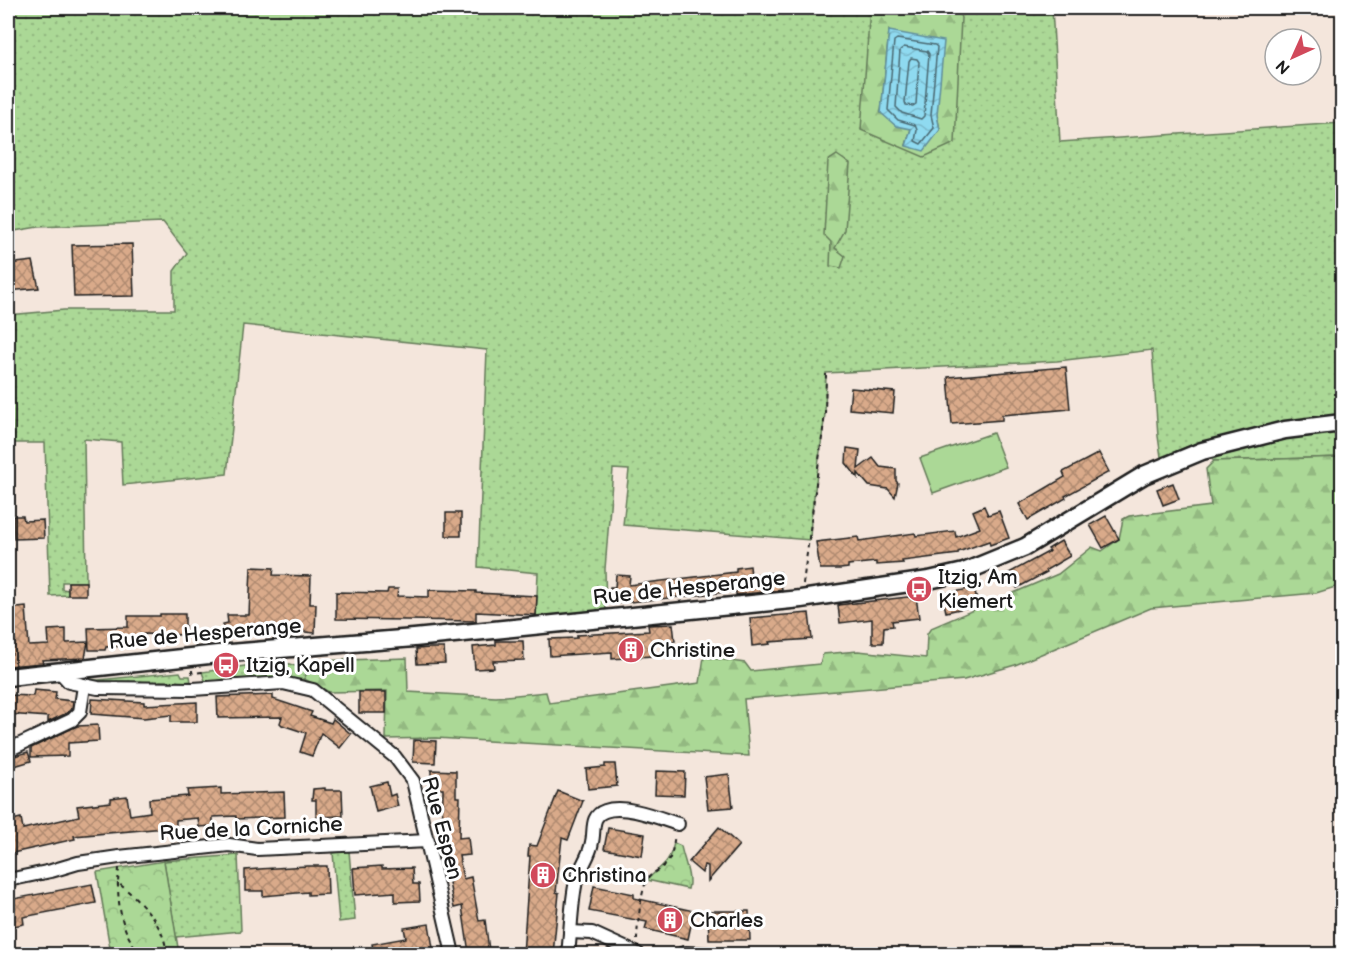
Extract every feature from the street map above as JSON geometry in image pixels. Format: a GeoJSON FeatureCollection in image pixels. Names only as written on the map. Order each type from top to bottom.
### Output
{"type":"FeatureCollection","features":[{"type":"Feature","properties":{"kind":"main road","name":"Rue de Hesperange"},"geometry":{"type":"LineString","coordinates":[[8,676],[218,654],[414,639],[801,599],[929,580],[964,572],[1025,547],[1144,475],[1202,451],[1285,430],[1342,423]]}},
{"type":"Feature","properties":{"kind":"street","name":"Rue Espen"},"geometry":{"type":"LineString","coordinates":[[59,671],[69,682],[84,686],[193,689],[283,683],[313,690],[395,757],[413,782],[453,954]]}},
{"type":"Feature","properties":{"kind":"street"},"geometry":{"type":"LineString","coordinates":[[8,750],[72,720],[80,712],[84,686]]}},
{"type":"Feature","properties":{"kind":"street"},"geometry":{"type":"LineString","coordinates":[[568,954],[577,879],[592,843],[593,823],[598,816],[606,810],[641,812],[678,824]]}},
{"type":"Feature","properties":{"kind":"street","name":"Rue de la Corniche"},"geometry":{"type":"LineString","coordinates":[[8,880],[51,872],[78,863],[229,845],[257,849],[428,841]]}},
{"type":"Feature","properties":{"kind":"street"},"geometry":{"type":"LineString","coordinates":[[570,932],[592,933],[638,950]]}},
{"type":"Feature","properties":{"kind":"street"},"geometry":{"type":"LineString","coordinates":[[681,954],[684,952],[709,954]]}},
{"type":"Feature","properties":{"kind":"path"},"geometry":{"type":"LineString","coordinates":[[801,599],[825,414],[826,373]]}},
{"type":"Feature","properties":{"kind":"path"},"geometry":{"type":"LineString","coordinates":[[638,950],[637,928],[647,880],[658,869],[666,865],[671,855],[678,824]]}},
{"type":"Feature","properties":{"kind":"path"},"geometry":{"type":"LineString","coordinates":[[119,857],[118,901],[127,937],[141,954]]}},
{"type":"Feature","properties":{"kind":"path"},"geometry":{"type":"LineString","coordinates":[[118,884],[129,892],[156,921],[167,954]]}},
{"type":"Feature","properties":{"kind":"green space"},"geometry":{"type":"Polygon","coordinates":[[[8,8],[1052,8],[1060,142],[1342,123],[1342,457],[1214,461],[1202,451],[1202,441],[1161,457],[1152,350],[1057,361],[826,373],[825,414],[810,540],[623,525],[629,470],[613,469],[605,569],[606,611],[536,617],[538,573],[478,567],[487,350],[243,325],[227,474],[123,485],[121,442],[84,439],[86,582],[62,582],[62,589],[68,590],[68,595],[50,596],[45,443],[14,443],[11,404],[8,404],[8,315],[64,310],[174,310],[174,271],[187,253],[163,222],[38,227],[8,232],[8,8]]]}},
{"type":"Feature","properties":{"kind":"green space"},"geometry":{"type":"Polygon","coordinates":[[[870,8],[958,8],[961,18],[955,143],[924,157],[861,130],[870,8]],[[889,31],[881,113],[911,129],[906,145],[940,130],[937,115],[889,31]]]}},
{"type":"Feature","properties":{"kind":"green space"},"geometry":{"type":"Polygon","coordinates":[[[837,155],[850,164],[845,230],[835,248],[845,256],[841,268],[830,266],[831,242],[824,235],[828,161],[837,155]]]}},
{"type":"Feature","properties":{"kind":"green space"},"geometry":{"type":"Polygon","coordinates":[[[993,433],[1006,467],[933,493],[920,458],[993,433]]]}},
{"type":"Feature","properties":{"kind":"green space"},"geometry":{"type":"Polygon","coordinates":[[[1342,457],[1342,585],[1316,593],[1151,608],[1015,665],[964,680],[744,699],[749,756],[436,738],[386,739],[387,691],[329,692],[304,679],[313,661],[407,658],[408,692],[496,697],[546,692],[549,703],[700,683],[704,657],[745,663],[751,671],[820,664],[823,654],[858,651],[926,658],[927,634],[931,628],[1058,574],[1092,547],[1102,551],[1119,539],[1123,519],[1129,516],[1211,506],[1206,469],[1214,461],[1342,457]]]}},
{"type":"Feature","properties":{"kind":"green space"},"geometry":{"type":"Polygon","coordinates":[[[280,661],[308,670],[304,679],[206,683],[202,672],[280,661]]]}},
{"type":"Feature","properties":{"kind":"green space"},"geometry":{"type":"Polygon","coordinates":[[[180,672],[182,676],[190,676],[191,682],[160,681],[161,686],[84,682],[81,678],[98,680],[180,672]]]}},
{"type":"Feature","properties":{"kind":"green space"},"geometry":{"type":"Polygon","coordinates":[[[674,843],[681,846],[688,873],[688,889],[647,880],[667,860],[674,843]]]}},
{"type":"Feature","properties":{"kind":"green space"},"geometry":{"type":"Polygon","coordinates":[[[349,851],[355,920],[339,922],[333,853],[349,851]]]}},
{"type":"Feature","properties":{"kind":"green space"},"geometry":{"type":"Polygon","coordinates":[[[238,855],[241,931],[176,937],[164,861],[238,855]]]}},
{"type":"Feature","properties":{"kind":"green space"},"geometry":{"type":"Polygon","coordinates":[[[164,861],[179,954],[111,954],[97,872],[164,861]]]}},
{"type":"Feature","properties":{"kind":"water"},"geometry":{"type":"Polygon","coordinates":[[[889,31],[944,41],[937,115],[940,130],[924,151],[906,146],[911,129],[896,126],[881,113],[889,31]]]}},
{"type":"Feature","properties":{"kind":"building"},"geometry":{"type":"Polygon","coordinates":[[[132,244],[134,296],[74,297],[72,245],[132,244]]]}},
{"type":"Feature","properties":{"kind":"building"},"geometry":{"type":"Polygon","coordinates":[[[33,261],[39,288],[8,291],[8,264],[33,261]]]}},
{"type":"Feature","properties":{"kind":"building"},"geometry":{"type":"Polygon","coordinates":[[[1066,367],[1070,409],[1002,415],[1002,420],[952,424],[948,377],[1066,367]]]}},
{"type":"Feature","properties":{"kind":"building"},"geometry":{"type":"Polygon","coordinates":[[[851,388],[895,392],[893,413],[849,409],[851,388]]]}},
{"type":"Feature","properties":{"kind":"building"},"geometry":{"type":"Polygon","coordinates":[[[847,448],[860,450],[858,469],[873,458],[880,467],[896,469],[898,483],[895,497],[888,489],[869,486],[858,473],[858,478],[846,463],[847,448]]]}},
{"type":"Feature","properties":{"kind":"building"},"geometry":{"type":"Polygon","coordinates":[[[1099,453],[1109,472],[1028,520],[1019,504],[1065,477],[1063,472],[1099,453]]]}},
{"type":"Feature","properties":{"kind":"building"},"geometry":{"type":"Polygon","coordinates":[[[1173,483],[1179,499],[1163,505],[1157,489],[1173,483]]]}},
{"type":"Feature","properties":{"kind":"building"},"geometry":{"type":"Polygon","coordinates":[[[984,506],[988,515],[999,511],[1009,538],[990,545],[989,541],[958,552],[958,554],[902,561],[903,563],[876,565],[876,562],[848,565],[848,568],[840,569],[820,569],[816,542],[858,537],[859,541],[915,533],[916,536],[955,531],[956,537],[980,528],[973,511],[984,506]]]}},
{"type":"Feature","properties":{"kind":"building"},"geometry":{"type":"Polygon","coordinates":[[[446,513],[461,513],[461,536],[446,536],[446,513]]]}},
{"type":"Feature","properties":{"kind":"building"},"geometry":{"type":"Polygon","coordinates":[[[13,516],[23,516],[24,521],[43,520],[44,538],[14,539],[13,516]]]}},
{"type":"Feature","properties":{"kind":"building"},"geometry":{"type":"Polygon","coordinates":[[[1106,516],[1119,539],[1103,548],[1090,525],[1106,516]]]}},
{"type":"Feature","properties":{"kind":"building"},"geometry":{"type":"Polygon","coordinates":[[[1061,541],[1070,556],[1046,570],[1047,572],[1017,588],[1009,573],[1050,551],[1048,549],[1061,541]]]}},
{"type":"Feature","properties":{"kind":"building"},"geometry":{"type":"Polygon","coordinates":[[[750,566],[751,575],[780,572],[782,590],[736,595],[736,591],[611,604],[610,587],[615,587],[616,575],[630,576],[629,585],[736,572],[736,568],[750,566]]]}},
{"type":"Feature","properties":{"kind":"building"},"geometry":{"type":"Polygon","coordinates":[[[251,567],[274,568],[273,575],[311,576],[310,604],[316,604],[315,633],[247,624],[247,636],[223,635],[223,624],[228,623],[227,615],[249,615],[251,567]]]}},
{"type":"Feature","properties":{"kind":"building"},"geometry":{"type":"Polygon","coordinates":[[[68,582],[86,582],[86,595],[68,595],[68,582]]]}},
{"type":"Feature","properties":{"kind":"building"},"geometry":{"type":"Polygon","coordinates":[[[974,588],[978,605],[946,612],[942,594],[974,588]]]}},
{"type":"Feature","properties":{"kind":"building"},"geometry":{"type":"Polygon","coordinates":[[[388,589],[398,589],[397,596],[429,597],[429,590],[537,596],[536,615],[476,612],[476,621],[336,619],[336,592],[387,593],[388,589]]]}},
{"type":"Feature","properties":{"kind":"building"},"geometry":{"type":"Polygon","coordinates":[[[916,596],[919,618],[892,621],[893,626],[884,627],[883,643],[872,643],[872,619],[840,623],[838,605],[916,596]]]}},
{"type":"Feature","properties":{"kind":"building"},"geometry":{"type":"Polygon","coordinates":[[[26,607],[29,646],[49,645],[48,630],[66,629],[66,643],[88,642],[85,658],[42,660],[43,663],[8,666],[8,654],[12,654],[8,609],[26,607]]]}},
{"type":"Feature","properties":{"kind":"building"},"geometry":{"type":"Polygon","coordinates":[[[809,613],[812,639],[769,642],[770,644],[752,646],[750,618],[809,613]]]}},
{"type":"Feature","properties":{"kind":"building"},"geometry":{"type":"Polygon","coordinates":[[[160,614],[185,614],[185,635],[144,634],[144,639],[130,639],[129,646],[89,650],[88,628],[128,627],[128,616],[160,616],[160,614]]]}},
{"type":"Feature","properties":{"kind":"building"},"geometry":{"type":"Polygon","coordinates":[[[673,624],[675,641],[650,643],[651,656],[612,659],[612,652],[550,656],[549,639],[649,631],[648,625],[673,624]]]}},
{"type":"Feature","properties":{"kind":"building"},"geometry":{"type":"Polygon","coordinates":[[[496,641],[523,641],[524,660],[493,661],[494,668],[475,669],[473,647],[496,645],[496,641]]]}},
{"type":"Feature","properties":{"kind":"building"},"geometry":{"type":"Polygon","coordinates":[[[444,648],[445,663],[417,664],[416,649],[444,648]]]}},
{"type":"Feature","properties":{"kind":"building"},"geometry":{"type":"Polygon","coordinates":[[[34,690],[56,692],[55,699],[73,701],[72,708],[48,722],[48,717],[8,714],[8,695],[33,696],[34,690]]]}},
{"type":"Feature","properties":{"kind":"building"},"geometry":{"type":"Polygon","coordinates":[[[359,692],[386,692],[386,713],[359,713],[359,692]]]}},
{"type":"Feature","properties":{"kind":"building"},"geometry":{"type":"Polygon","coordinates":[[[273,695],[273,699],[312,712],[310,716],[331,723],[333,719],[351,734],[340,748],[321,733],[312,756],[300,752],[306,733],[282,725],[280,723],[282,717],[218,718],[217,697],[273,695]]]}},
{"type":"Feature","properties":{"kind":"building"},"geometry":{"type":"Polygon","coordinates":[[[92,699],[144,702],[144,705],[197,702],[197,722],[171,722],[171,715],[144,718],[91,714],[92,699]]]}},
{"type":"Feature","properties":{"kind":"building"},"geometry":{"type":"Polygon","coordinates":[[[98,725],[99,741],[68,743],[68,756],[31,757],[31,748],[77,726],[98,725]]]}},
{"type":"Feature","properties":{"kind":"building"},"geometry":{"type":"Polygon","coordinates":[[[414,740],[436,741],[435,763],[413,762],[414,740]]]}},
{"type":"Feature","properties":{"kind":"building"},"geometry":{"type":"Polygon","coordinates":[[[28,752],[31,761],[8,768],[8,758],[28,752]]]}},
{"type":"Feature","properties":{"kind":"building"},"geometry":{"type":"Polygon","coordinates":[[[605,764],[615,764],[617,786],[588,789],[586,769],[605,767],[605,764]]]}},
{"type":"Feature","properties":{"kind":"building"},"geometry":{"type":"Polygon","coordinates":[[[431,770],[456,771],[456,797],[460,797],[459,838],[468,837],[470,855],[459,856],[463,879],[471,877],[479,921],[485,920],[489,950],[469,953],[462,906],[454,908],[440,841],[442,841],[443,789],[431,789],[431,770]]]}},
{"type":"Feature","properties":{"kind":"building"},"geometry":{"type":"Polygon","coordinates":[[[656,771],[685,772],[684,795],[655,794],[656,771]]]}},
{"type":"Feature","properties":{"kind":"building"},"geometry":{"type":"Polygon","coordinates":[[[729,774],[733,807],[708,809],[704,777],[729,774]]]}},
{"type":"Feature","properties":{"kind":"building"},"geometry":{"type":"Polygon","coordinates":[[[387,782],[390,796],[395,794],[398,806],[376,812],[370,786],[387,782]]]}},
{"type":"Feature","properties":{"kind":"building"},"geometry":{"type":"Polygon","coordinates":[[[221,788],[221,794],[284,792],[285,817],[236,819],[236,816],[213,817],[213,826],[199,827],[198,818],[176,820],[176,827],[74,836],[75,839],[8,854],[8,821],[21,818],[23,829],[79,816],[77,806],[111,802],[111,798],[127,796],[130,815],[150,812],[149,799],[188,796],[187,790],[221,788]]]}},
{"type":"Feature","properties":{"kind":"building"},"geometry":{"type":"Polygon","coordinates":[[[325,788],[325,790],[342,790],[343,816],[316,817],[316,800],[312,800],[313,789],[325,788]]]}},
{"type":"Feature","properties":{"kind":"building"},"geometry":{"type":"Polygon","coordinates":[[[558,791],[583,801],[568,840],[562,838],[556,892],[559,893],[553,954],[523,954],[529,845],[537,846],[558,791]]]}},
{"type":"Feature","properties":{"kind":"building"},"geometry":{"type":"Polygon","coordinates":[[[719,827],[739,845],[708,881],[708,866],[704,865],[702,873],[689,862],[719,827]]]}},
{"type":"Feature","properties":{"kind":"building"},"geometry":{"type":"Polygon","coordinates":[[[608,828],[645,834],[642,856],[604,849],[608,828]]]}},
{"type":"Feature","properties":{"kind":"building"},"geometry":{"type":"Polygon","coordinates":[[[327,866],[328,894],[308,895],[308,892],[263,896],[263,891],[245,891],[245,870],[327,866]]]}},
{"type":"Feature","properties":{"kind":"building"},"geometry":{"type":"Polygon","coordinates":[[[382,866],[382,869],[412,868],[413,884],[419,884],[420,901],[395,902],[395,892],[355,895],[353,868],[382,866]]]}},
{"type":"Feature","properties":{"kind":"building"},"geometry":{"type":"Polygon","coordinates":[[[92,884],[96,903],[23,917],[24,924],[8,927],[8,900],[92,884]]]}},
{"type":"Feature","properties":{"kind":"building"},"geometry":{"type":"Polygon","coordinates":[[[594,886],[634,894],[634,898],[694,911],[688,939],[645,929],[647,922],[589,911],[594,886]]]}},
{"type":"Feature","properties":{"kind":"building"},"geometry":{"type":"Polygon","coordinates":[[[708,911],[749,911],[750,940],[709,940],[708,911]]]}},
{"type":"Feature","properties":{"kind":"building"},"geometry":{"type":"Polygon","coordinates":[[[429,924],[434,954],[374,954],[372,944],[406,938],[404,928],[429,924]]]}},
{"type":"Feature","properties":{"kind":"place","name":"Itzig, Am Kiemert"},"geometry":{"type":"Point","coordinates":[919,589]}},
{"type":"Feature","properties":{"kind":"place","name":"Christine"},"geometry":{"type":"Point","coordinates":[631,650]}},
{"type":"Feature","properties":{"kind":"place","name":"Itzig, Kapell"},"geometry":{"type":"Point","coordinates":[226,665]}},
{"type":"Feature","properties":{"kind":"place","name":"Christina"},"geometry":{"type":"Point","coordinates":[543,875]}},
{"type":"Feature","properties":{"kind":"place","name":"Charles"},"geometry":{"type":"Point","coordinates":[670,920]}}]}
